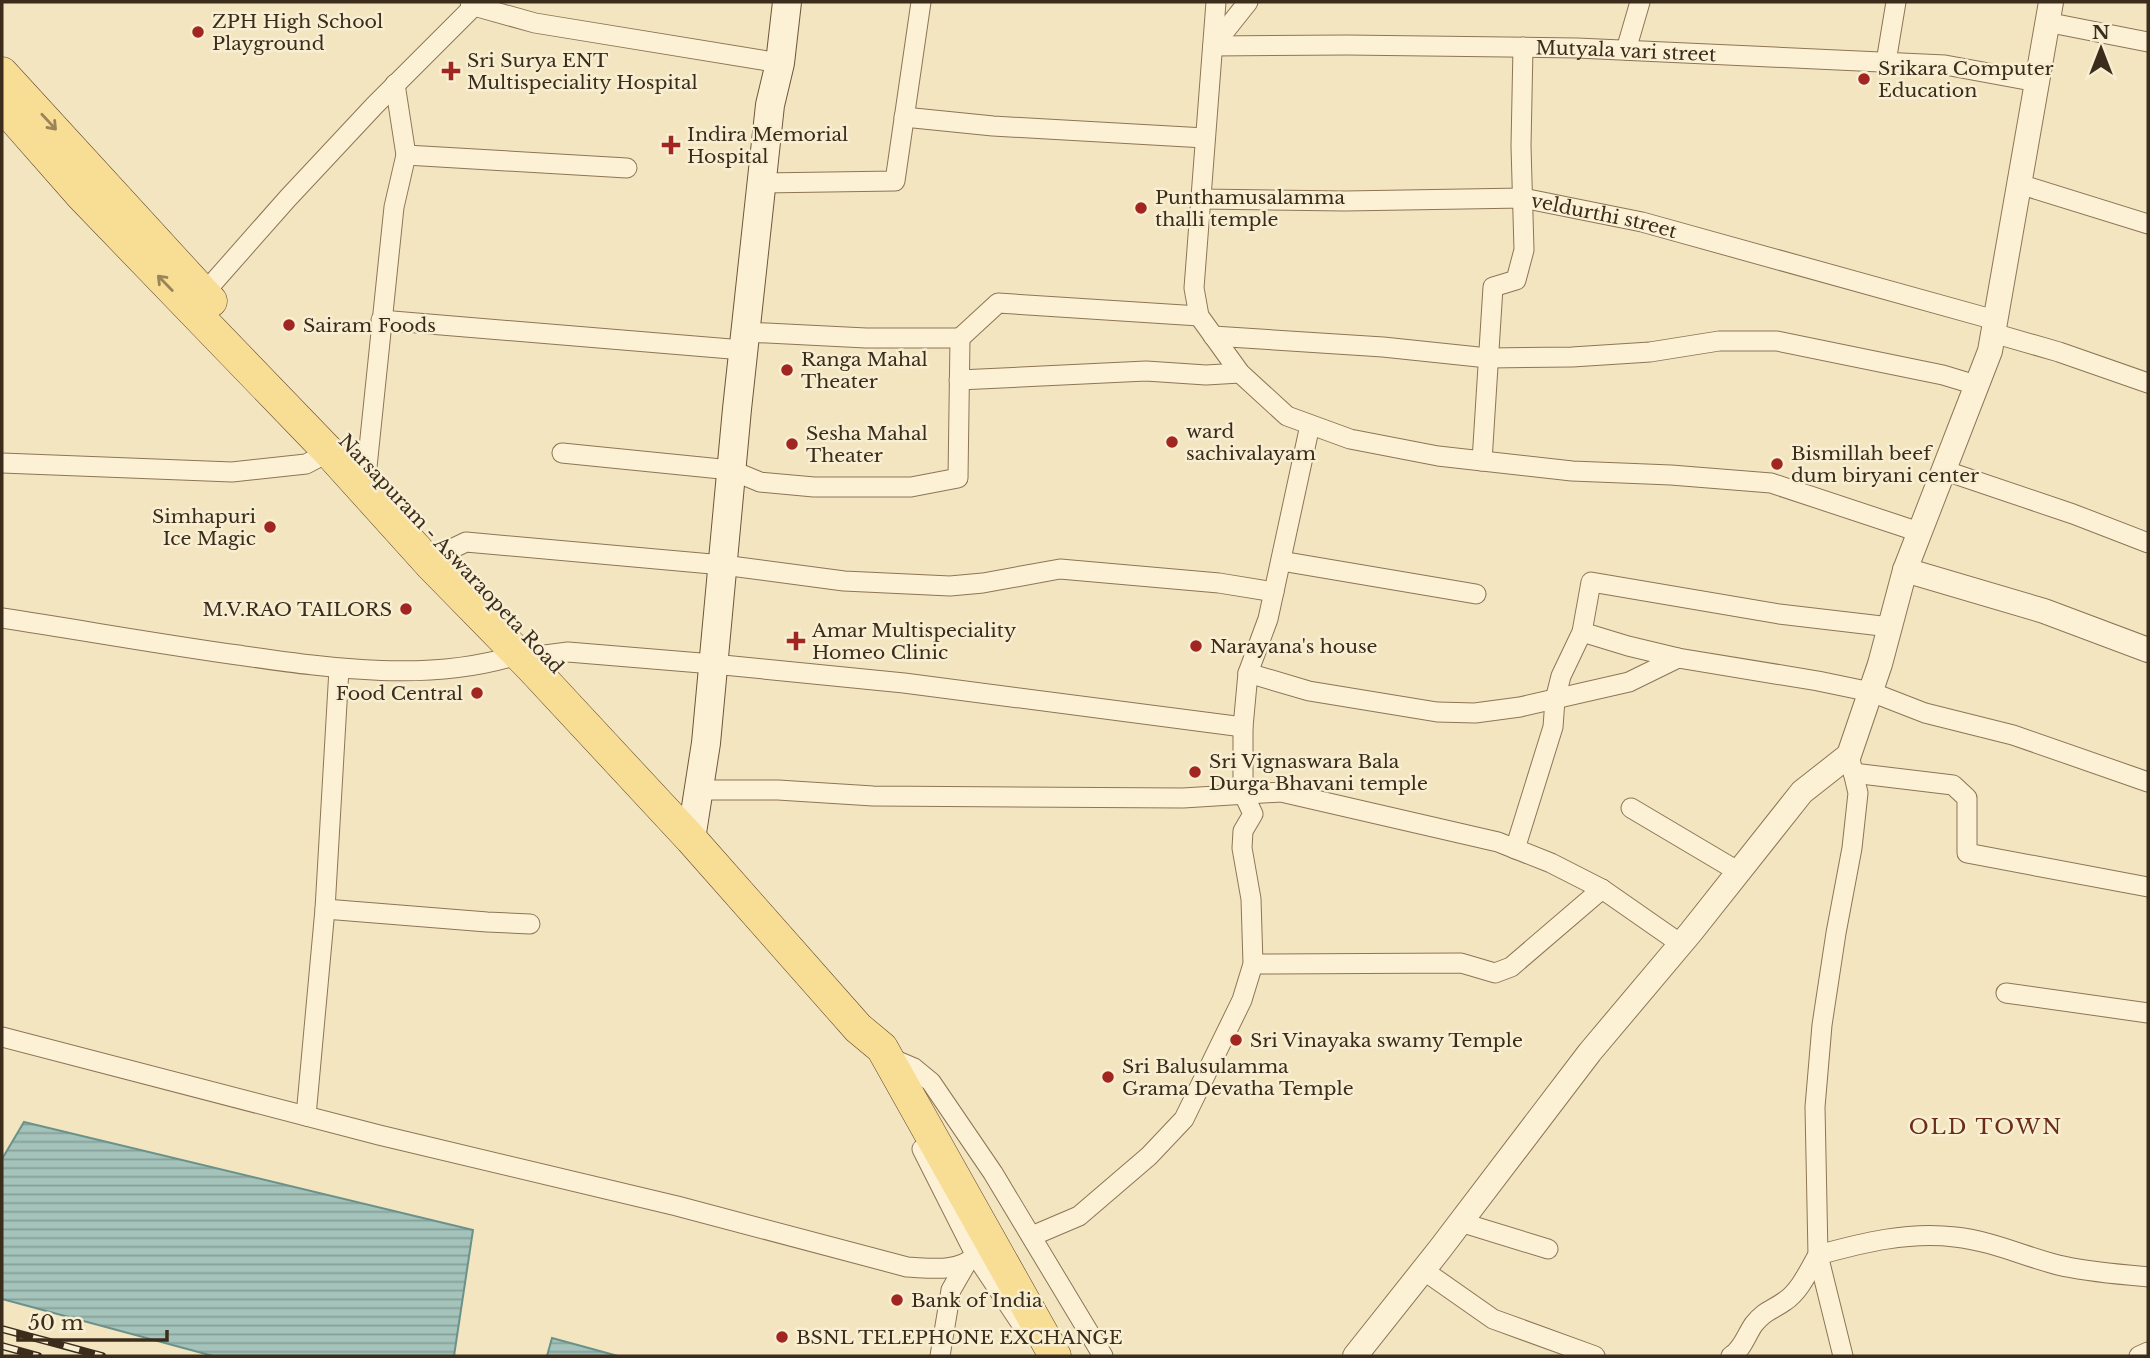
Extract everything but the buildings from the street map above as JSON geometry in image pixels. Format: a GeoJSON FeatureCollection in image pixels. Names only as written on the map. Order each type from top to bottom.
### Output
{"type":"FeatureCollection","features":[{"type":"Feature","properties":{"kind":"main road"},"geometry":{"type":"LineString","coordinates":[[695,815],[713,664],[744,341],[771,106],[780,63],[787,2]]}},
{"type":"Feature","properties":{"kind":"main road","name":"Narsapuram - Aswaraopeta Road"},"geometry":{"type":"LineString","coordinates":[[2,72],[101,178],[197,301],[357,486],[695,815],[870,1012],[885,1053],[903,1088],[1055,1356]]}},
{"type":"Feature","properties":{"kind":"main road","name":"Narsapuram - Aswaraopeta Road"},"geometry":{"type":"LineString","coordinates":[[2,105],[82,196],[197,301],[367,467],[445,552],[531,655]]}},
{"type":"Feature","properties":{"kind":"street"},"geometry":{"type":"LineString","coordinates":[[511,18],[524,2]]}},
{"type":"Feature","properties":{"kind":"street"},"geometry":{"type":"LineString","coordinates":[[762,183],[895,181],[921,2]]}},
{"type":"Feature","properties":{"kind":"street"},"geometry":{"type":"LineString","coordinates":[[1216,2],[1194,288],[1199,316],[1240,373],[1287,416],[1350,439],[1438,456],[1572,471],[1771,483],[1919,533]]}},
{"type":"Feature","properties":{"kind":"street"},"geometry":{"type":"LineString","coordinates":[[1213,47],[1248,2]]}},
{"type":"Feature","properties":{"kind":"street"},"geometry":{"type":"LineString","coordinates":[[1626,50],[1640,2]]}},
{"type":"Feature","properties":{"kind":"street"},"geometry":{"type":"LineString","coordinates":[[1886,62],[1895,2]]}},
{"type":"Feature","properties":{"kind":"street"},"geometry":{"type":"LineString","coordinates":[[197,301],[288,198],[472,4],[511,18],[780,63]]}},
{"type":"Feature","properties":{"kind":"street"},"geometry":{"type":"LineString","coordinates":[[1843,1356],[1818,1255],[1815,1107],[1822,1025],[1852,848],[1858,793],[1851,764],[1905,570],[1990,351],[2049,12],[2148,42]]}},
{"type":"Feature","properties":{"kind":"street","name":"Mutyala vari street"},"geometry":{"type":"LineString","coordinates":[[1213,47],[1348,45],[1626,50],[1945,65],[2037,82]]}},
{"type":"Feature","properties":{"kind":"street"},"geometry":{"type":"LineString","coordinates":[[1482,461],[1493,287],[1516,280],[1524,250],[1523,47]]}},
{"type":"Feature","properties":{"kind":"street"},"geometry":{"type":"LineString","coordinates":[[367,467],[394,207],[406,155],[395,83]]}},
{"type":"Feature","properties":{"kind":"street"},"geometry":{"type":"LineString","coordinates":[[904,117],[993,126],[1205,138]]}},
{"type":"Feature","properties":{"kind":"street"},"geometry":{"type":"LineString","coordinates":[[406,155],[627,168]]}},
{"type":"Feature","properties":{"kind":"street"},"geometry":{"type":"LineString","coordinates":[[2020,184],[2148,225]]}},
{"type":"Feature","properties":{"kind":"street","name":"veldurthi street"},"geometry":{"type":"LineString","coordinates":[[1200,198],[1345,201],[1523,198],[1642,222],[1994,326],[2148,383]]}},
{"type":"Feature","properties":{"kind":"street"},"geometry":{"type":"LineString","coordinates":[[381,320],[744,341],[960,338],[998,303],[1199,316]]}},
{"type":"Feature","properties":{"kind":"street"},"geometry":{"type":"LineString","coordinates":[[1213,335],[1371,346],[1488,358],[1572,358],[1650,352],[1719,341],[1777,341],[1931,372],[1976,385]]}},
{"type":"Feature","properties":{"kind":"street"},"geometry":{"type":"LineString","coordinates":[[562,453],[731,470],[760,482],[814,487],[911,487],[958,478],[960,338]]}},
{"type":"Feature","properties":{"kind":"street"},"geometry":{"type":"LineString","coordinates":[[959,380],[1146,371],[1206,375],[1240,373]]}},
{"type":"Feature","properties":{"kind":"street"},"geometry":{"type":"LineString","coordinates":[[1031,1236],[1079,1216],[1149,1156],[1184,1119],[1242,1000],[1253,964],[1251,900],[1242,848],[1243,831],[1253,814],[1243,793],[1243,727],[1248,673],[1268,619],[1310,425]]}},
{"type":"Feature","properties":{"kind":"street"},"geometry":{"type":"LineString","coordinates":[[2,463],[232,472],[306,464],[329,452]]}},
{"type":"Feature","properties":{"kind":"street"},"geometry":{"type":"LineString","coordinates":[[1943,470],[2073,514],[2148,543]]}},
{"type":"Feature","properties":{"kind":"street"},"geometry":{"type":"LineString","coordinates":[[445,552],[466,542],[723,565],[844,581],[950,586],[1060,569],[1219,583],[1274,592]]}},
{"type":"Feature","properties":{"kind":"street"},"geometry":{"type":"LineString","coordinates":[[1280,561],[1476,594]]}},
{"type":"Feature","properties":{"kind":"street"},"geometry":{"type":"LineString","coordinates":[[1905,570],[2044,611],[2148,650]]}},
{"type":"Feature","properties":{"kind":"street"},"geometry":{"type":"LineString","coordinates":[[1515,849],[1553,727],[1555,700],[1562,676],[1582,632],[1591,582],[1779,614],[1890,627]]}},
{"type":"Feature","properties":{"kind":"street"},"geometry":{"type":"LineString","coordinates":[[2,618],[339,669],[422,669],[485,665],[531,655],[568,652],[917,685],[1243,727]]}},
{"type":"Feature","properties":{"kind":"street"},"geometry":{"type":"LineString","coordinates":[[1582,632],[1678,658],[1805,678],[1871,692],[1925,713],[2013,735],[2148,782]]}},
{"type":"Feature","properties":{"kind":"street"},"geometry":{"type":"LineString","coordinates":[[1248,673],[1309,691],[1437,712],[1475,713],[1520,708],[1629,682],[1678,658]]}},
{"type":"Feature","properties":{"kind":"street"},"geometry":{"type":"LineString","coordinates":[[306,1116],[325,909],[339,669]]}},
{"type":"Feature","properties":{"kind":"street"},"geometry":{"type":"LineString","coordinates":[[1355,1356],[1590,1052],[1681,944],[1802,792],[1851,764],[1952,785],[1967,797],[1967,853],[2148,887]]}},
{"type":"Feature","properties":{"kind":"street"},"geometry":{"type":"LineString","coordinates":[[695,815],[778,790],[913,796],[1183,797],[1282,792],[1498,842],[1551,863],[1602,889],[1681,944]]}},
{"type":"Feature","properties":{"kind":"street"},"geometry":{"type":"LineString","coordinates":[[1631,808],[1738,872]]}},
{"type":"Feature","properties":{"kind":"street"},"geometry":{"type":"LineString","coordinates":[[1253,964],[1461,963],[1495,972],[1511,967],[1602,889]]}},
{"type":"Feature","properties":{"kind":"street"},"geometry":{"type":"LineString","coordinates":[[325,909],[530,924]]}},
{"type":"Feature","properties":{"kind":"street"},"geometry":{"type":"LineString","coordinates":[[2006,993],[2148,1013]]}},
{"type":"Feature","properties":{"kind":"street"},"geometry":{"type":"LineString","coordinates":[[2,1037],[306,1116],[664,1203],[907,1267],[943,1269],[971,1260]]}},
{"type":"Feature","properties":{"kind":"street"},"geometry":{"type":"LineString","coordinates":[[885,1053],[914,1068],[931,1082],[993,1173],[1102,1356]]}},
{"type":"Feature","properties":{"kind":"street"},"geometry":{"type":"LineString","coordinates":[[885,1053],[896,1098],[971,1260],[1041,1356]]}},
{"type":"Feature","properties":{"kind":"street"},"geometry":{"type":"LineString","coordinates":[[1460,1222],[1548,1249]]}},
{"type":"Feature","properties":{"kind":"street"},"geometry":{"type":"LineString","coordinates":[[1731,1356],[1737,1353],[1754,1324],[1770,1308],[1786,1301],[1801,1284],[1818,1255],[1861,1244],[1916,1236],[1955,1237],[2008,1247],[2059,1265],[2148,1277]]}},
{"type":"Feature","properties":{"kind":"street"},"geometry":{"type":"LineString","coordinates":[[940,1356],[951,1290],[971,1260]]}},
{"type":"Feature","properties":{"kind":"street"},"geometry":{"type":"LineString","coordinates":[[1423,1270],[1493,1319],[1595,1356]]}},
{"type":"Feature","properties":{"kind":"street"},"geometry":{"type":"LineString","coordinates":[[2138,1356],[2148,1352]]}},
{"type":"Feature","properties":{"kind":"water"},"geometry":{"type":"Polygon","coordinates":[[[24,1122],[473,1230],[454,1356],[213,1356],[2,1299],[2,1159],[24,1122]]]}},
{"type":"Feature","properties":{"kind":"water"},"geometry":{"type":"Polygon","coordinates":[[[552,1338],[618,1356],[547,1356],[552,1338]]]}},
{"type":"Feature","properties":{"kind":"railway"},"geometry":{"type":"LineString","coordinates":[[2,1329],[102,1356]]}},
{"type":"Feature","properties":{"kind":"railway"},"geometry":{"type":"LineString","coordinates":[[2,1346],[38,1356]]}},
{"type":"Feature","properties":{"kind":"place","name":"ZPH High School Playground"},"geometry":{"type":"Point","coordinates":[198,32]}},
{"type":"Feature","properties":{"kind":"place","name":"Sri Surya ENT Multispeciality Hospital"},"geometry":{"type":"Point","coordinates":[451,71]}},
{"type":"Feature","properties":{"kind":"place","name":"Srikara Computer Education"},"geometry":{"type":"Point","coordinates":[1864,79]}},
{"type":"Feature","properties":{"kind":"place","name":"Indira Memorial Hospital"},"geometry":{"type":"Point","coordinates":[671,145]}},
{"type":"Feature","properties":{"kind":"place","name":"Punthamusalamma thalli temple"},"geometry":{"type":"Point","coordinates":[1141,208]}},
{"type":"Feature","properties":{"kind":"place","name":"Sairam Foods"},"geometry":{"type":"Point","coordinates":[289,325]}},
{"type":"Feature","properties":{"kind":"place","name":"Ranga Mahal Theater"},"geometry":{"type":"Point","coordinates":[787,370]}},
{"type":"Feature","properties":{"kind":"place","name":"ward sachivalayam"},"geometry":{"type":"Point","coordinates":[1172,442]}},
{"type":"Feature","properties":{"kind":"place","name":"Sesha Mahal Theater"},"geometry":{"type":"Point","coordinates":[792,444]}},
{"type":"Feature","properties":{"kind":"place","name":"Bismillah beef dum biryani center"},"geometry":{"type":"Point","coordinates":[1777,464]}},
{"type":"Feature","properties":{"kind":"place","name":"Simhapuri Ice Magic"},"geometry":{"type":"Point","coordinates":[270,527]}},
{"type":"Feature","properties":{"kind":"place","name":"M.V.RAO TAILORS"},"geometry":{"type":"Point","coordinates":[406,609]}},
{"type":"Feature","properties":{"kind":"place","name":"Amar Multispeciality Homeo Clinic"},"geometry":{"type":"Point","coordinates":[796,641]}},
{"type":"Feature","properties":{"kind":"place","name":"Narayana's house"},"geometry":{"type":"Point","coordinates":[1196,646]}},
{"type":"Feature","properties":{"kind":"place","name":"Food Central"},"geometry":{"type":"Point","coordinates":[477,693]}},
{"type":"Feature","properties":{"kind":"place","name":"Sri Vignaswara Bala Durga Bhavani temple"},"geometry":{"type":"Point","coordinates":[1195,772]}},
{"type":"Feature","properties":{"kind":"place","name":"Sri Vinayaka swamy Temple"},"geometry":{"type":"Point","coordinates":[1236,1040]}},
{"type":"Feature","properties":{"kind":"place","name":"Sri Balusulamma Grama Devatha Temple"},"geometry":{"type":"Point","coordinates":[1108,1077]}},
{"type":"Feature","properties":{"kind":"place","name":"Bank of India"},"geometry":{"type":"Point","coordinates":[897,1300]}},
{"type":"Feature","properties":{"kind":"place","name":"BSNL TELEPHONE EXCHANGE"},"geometry":{"type":"Point","coordinates":[782,1337]}},
{"type":"Feature","properties":{"kind":"district","name":"OLD TOWN"},"geometry":{"type":"Point","coordinates":[1986,1127]}}]}
